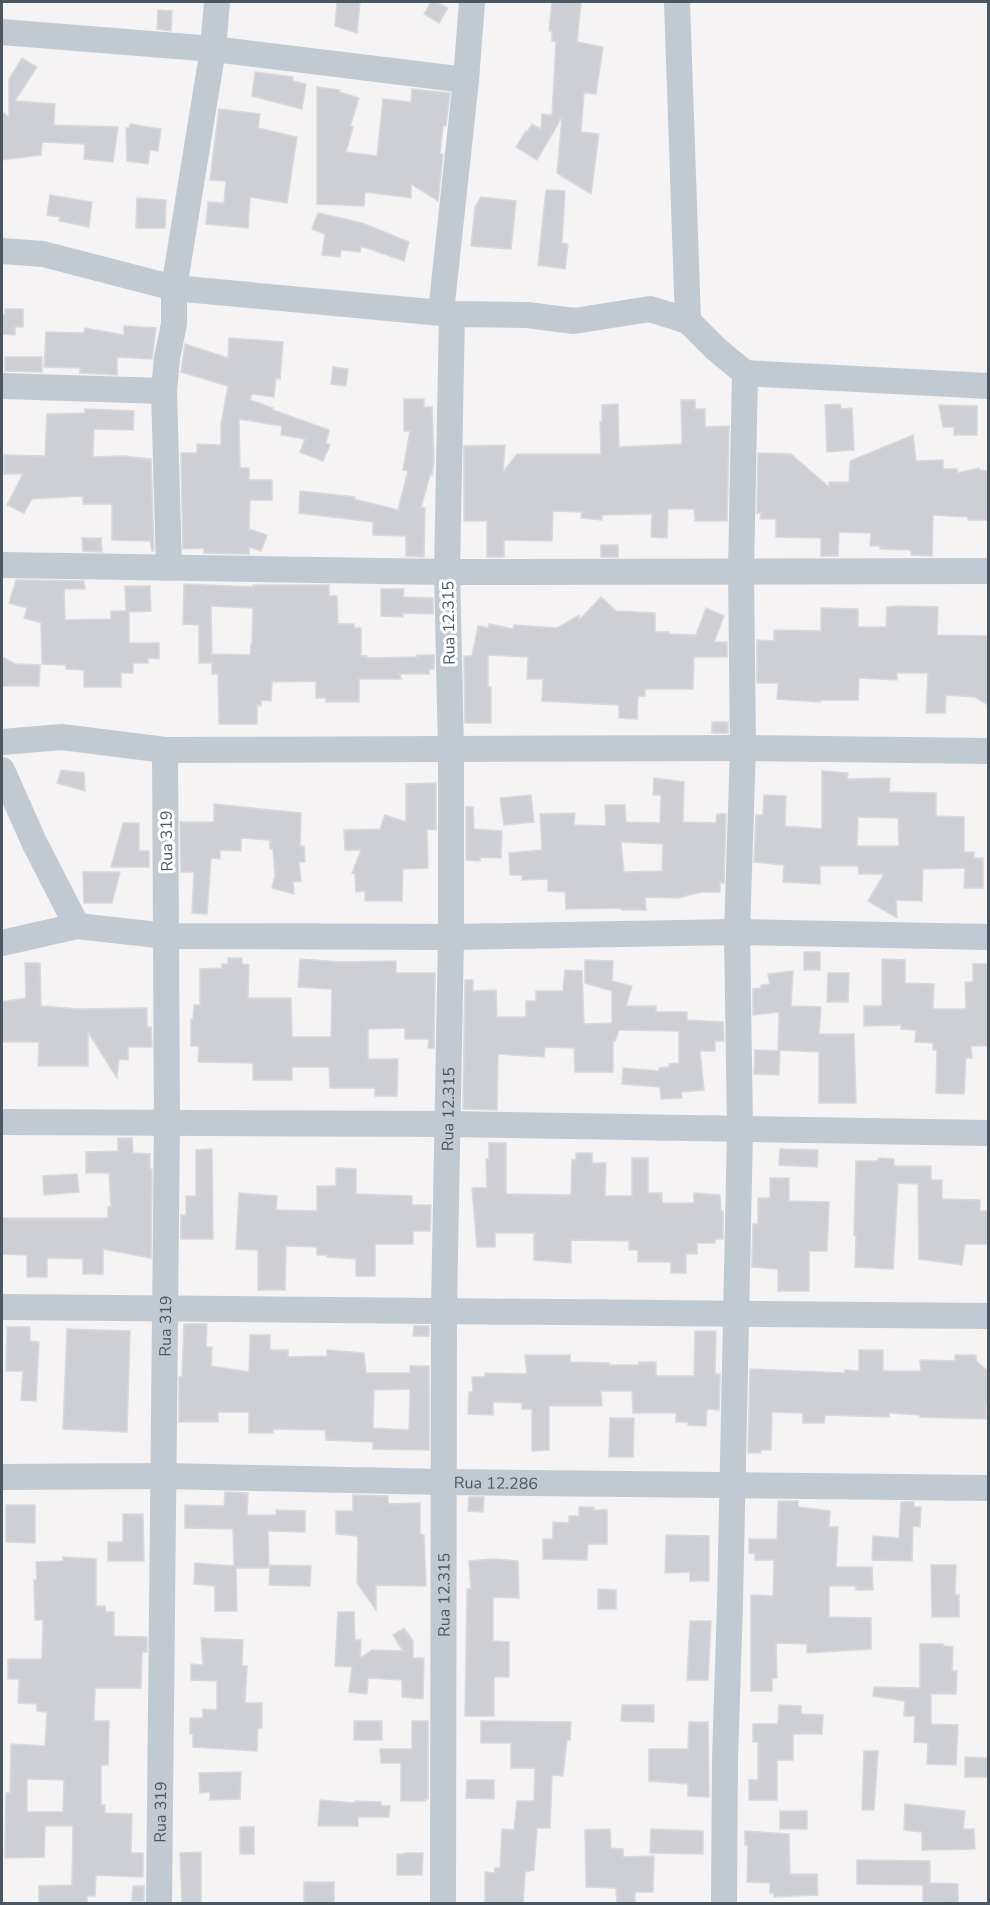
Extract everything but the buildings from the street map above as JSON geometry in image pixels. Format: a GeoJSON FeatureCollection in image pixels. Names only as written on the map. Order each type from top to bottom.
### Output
{"type":"FeatureCollection","features":[{"type":"Feature","properties":{"kind":"street"},"geometry":{"type":"LineString","coordinates":[[169,567],[164,391],[166,358],[174,324],[174,288],[213,49],[217,2]]}},
{"type":"Feature","properties":{"kind":"street","name":"Rua 12.315"},"geometry":{"type":"LineString","coordinates":[[443,1904],[444,1309],[451,937],[447,313],[472,2]]}},
{"type":"Feature","properties":{"kind":"street"},"geometry":{"type":"LineString","coordinates":[[677,2],[688,321]]}},
{"type":"Feature","properties":{"kind":"street"},"geometry":{"type":"LineString","coordinates":[[2,32],[213,49],[466,80]]}},
{"type":"Feature","properties":{"kind":"street"},"geometry":{"type":"LineString","coordinates":[[2,251],[43,254],[174,288],[447,313],[527,315],[574,321],[650,309],[688,321],[716,349],[745,373],[988,386]]}},
{"type":"Feature","properties":{"kind":"street"},"geometry":{"type":"LineString","coordinates":[[724,1904],[725,1759],[740,1130],[737,932],[743,748],[741,570],[745,373]]}},
{"type":"Feature","properties":{"kind":"street"},"geometry":{"type":"LineString","coordinates":[[2,386],[164,391]]}},
{"type":"Feature","properties":{"kind":"street"},"geometry":{"type":"LineString","coordinates":[[2,565],[447,572],[988,571]]}},
{"type":"Feature","properties":{"kind":"street"},"geometry":{"type":"LineString","coordinates":[[2,742],[62,737],[165,750],[743,748],[988,751]]}},
{"type":"Feature","properties":{"kind":"street","name":"Rua 319"},"geometry":{"type":"LineString","coordinates":[[159,1904],[168,936],[165,750]]}},
{"type":"Feature","properties":{"kind":"street"},"geometry":{"type":"LineString","coordinates":[[2,770],[34,842],[77,926]]}},
{"type":"Feature","properties":{"kind":"street"},"geometry":{"type":"LineString","coordinates":[[2,943],[77,926],[168,936],[451,937],[737,932],[988,937]]}},
{"type":"Feature","properties":{"kind":"street"},"geometry":{"type":"LineString","coordinates":[[2,1122],[447,1124],[988,1133]]}},
{"type":"Feature","properties":{"kind":"street"},"geometry":{"type":"LineString","coordinates":[[2,1307],[444,1309],[988,1316]]}},
{"type":"Feature","properties":{"kind":"street","name":"Rua 12.286"},"geometry":{"type":"LineString","coordinates":[[2,1478],[163,1476],[444,1482],[988,1488]]}}]}
